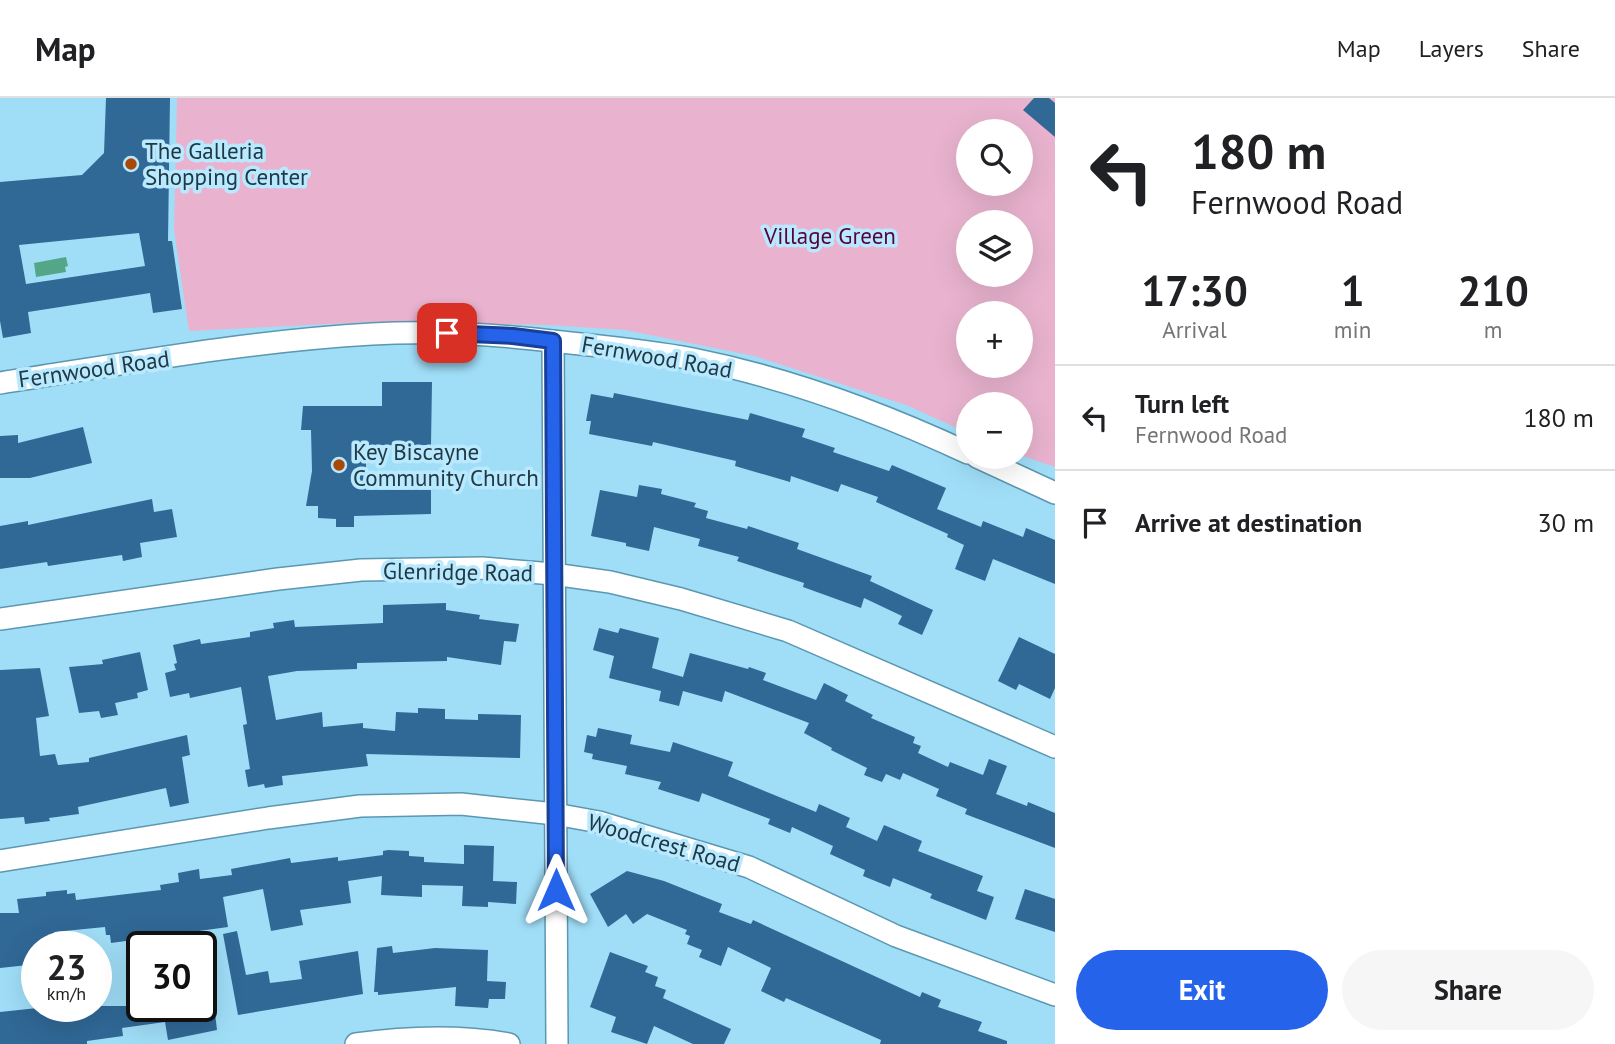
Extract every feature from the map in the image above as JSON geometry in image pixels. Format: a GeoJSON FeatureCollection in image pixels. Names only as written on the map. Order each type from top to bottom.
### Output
{"type":"FeatureCollection","features":[{"type":"Feature","properties":{"kind":"street","name":"Fernwood Road"},"geometry":{"type":"LineString","coordinates":[[0,383],[305,339],[374,334],[513,336],[643,351],[754,374],[874,412],[956,448]]}},
{"type":"Feature","properties":{"kind":"street"},"geometry":{"type":"LineString","coordinates":[[553,341],[557,1044]]}},
{"type":"Feature","properties":{"kind":"street"},"geometry":{"type":"LineString","coordinates":[[1002,469],[1055,493]]}},
{"type":"Feature","properties":{"kind":"street","name":"Glenridge Road"},"geometry":{"type":"LineString","coordinates":[[0,619],[278,579],[361,570],[482,568],[553,574],[610,582],[681,599],[788,631],[1055,747]]}},
{"type":"Feature","properties":{"kind":"street","name":"Woodcrest Road"},"geometry":{"type":"LineString","coordinates":[[0,861],[360,806],[461,804],[555,814],[599,822],[749,867],[896,936],[1055,995]]}},
{"type":"Feature","properties":{"kind":"street"},"geometry":{"type":"LineString","coordinates":[[356,1044],[400,1038],[483,1040],[509,1044]]}},
{"type":"Feature","properties":{"kind":"green space","name":"Village Green"},"geometry":{"type":"Polygon","coordinates":[[[177,98],[1055,98],[1055,467],[1033,459],[1033,392],[956,392],[956,428],[906,405],[754,356],[625,330],[547,325],[371,322],[189,331],[174,230],[177,98]]]}},
{"type":"Feature","properties":{"kind":"shaded area"},"geometry":{"type":"Polygon","coordinates":[[[66,257],[66,272],[36,277],[34,263],[66,257]]]}},
{"type":"Feature","properties":{"kind":"building","name":"The Galleria Shopping Center"},"geometry":{"type":"Polygon","coordinates":[[[106,98],[170,98],[168,241],[172,241],[182,309],[153,313],[150,293],[28,312],[31,333],[3,338],[0,321],[0,182],[82,175],[104,153],[106,98]],[[139,233],[19,245],[26,284],[145,266],[139,233]]]}},
{"type":"Feature","properties":{"kind":"building"},"geometry":{"type":"Polygon","coordinates":[[[1034,98],[1049,98],[1055,103],[1055,137],[1023,110],[1034,98]]]}},
{"type":"Feature","properties":{"kind":"building","name":"Key Biscayne Community Church"},"geometry":{"type":"Polygon","coordinates":[[[382,382],[432,382],[431,445],[366,445],[366,490],[431,490],[431,514],[354,516],[354,527],[336,527],[336,519],[318,518],[318,506],[306,506],[312,471],[311,430],[301,430],[303,406],[382,406],[382,382]]]}},
{"type":"Feature","properties":{"kind":"building"},"geometry":{"type":"Polygon","coordinates":[[[614,393],[748,420],[750,413],[805,429],[802,437],[835,448],[833,452],[889,471],[892,465],[946,488],[937,509],[981,527],[983,521],[1023,537],[1026,528],[1055,540],[1055,584],[993,559],[985,581],[955,569],[964,545],[947,537],[948,534],[876,502],[878,497],[841,484],[838,492],[791,476],[790,482],[735,466],[736,461],[653,442],[652,446],[589,434],[591,421],[586,421],[591,394],[613,398],[614,393]]]}},
{"type":"Feature","properties":{"kind":"building"},"geometry":{"type":"Polygon","coordinates":[[[83,427],[92,463],[30,478],[0,478],[0,436],[18,435],[18,443],[83,427]]]}},
{"type":"Feature","properties":{"kind":"building"},"geometry":{"type":"Polygon","coordinates":[[[639,485],[662,489],[661,494],[696,503],[694,507],[708,511],[706,518],[747,529],[748,526],[799,543],[797,549],[872,576],[870,581],[933,610],[922,635],[898,624],[902,616],[864,598],[861,608],[803,587],[804,583],[737,561],[739,557],[698,546],[700,539],[654,527],[649,551],[591,536],[600,490],[637,497],[639,485]]]}},
{"type":"Feature","properties":{"kind":"building"},"geometry":{"type":"Polygon","coordinates":[[[152,499],[154,512],[172,509],[177,537],[140,543],[142,557],[123,561],[122,555],[48,566],[47,562],[0,569],[0,526],[28,521],[28,525],[152,499]]]}},
{"type":"Feature","properties":{"kind":"building"},"geometry":{"type":"Polygon","coordinates":[[[446,603],[446,610],[480,615],[479,619],[519,624],[516,642],[504,641],[501,665],[447,657],[447,661],[357,663],[357,669],[297,671],[268,676],[276,720],[322,712],[323,727],[363,723],[363,728],[395,731],[396,712],[418,713],[418,708],[445,709],[445,719],[478,720],[478,714],[521,715],[520,758],[366,754],[368,766],[282,776],[283,785],[248,787],[245,770],[250,769],[243,725],[247,724],[241,687],[190,698],[189,693],[170,697],[165,673],[176,670],[173,645],[200,639],[201,644],[250,637],[250,632],[274,628],[273,623],[294,620],[295,627],[383,623],[383,605],[446,603]]]}},
{"type":"Feature","properties":{"kind":"building"},"geometry":{"type":"Polygon","coordinates":[[[599,628],[618,633],[620,628],[659,638],[652,668],[683,677],[690,653],[766,673],[763,680],[816,700],[824,683],[848,695],[845,701],[873,715],[871,718],[915,737],[913,743],[921,746],[918,753],[948,767],[950,762],[983,775],[989,759],[1007,766],[996,794],[1027,806],[1028,802],[1055,813],[1055,848],[965,814],[967,809],[936,796],[939,789],[903,773],[900,780],[886,774],[882,782],[864,775],[867,768],[804,733],[809,723],[725,691],[722,702],[683,691],[679,706],[659,701],[661,691],[609,678],[614,656],[593,650],[599,628]]]}},
{"type":"Feature","properties":{"kind":"building"},"geometry":{"type":"Polygon","coordinates":[[[1019,637],[1055,654],[1055,688],[1050,699],[1019,684],[1016,690],[998,681],[1019,637]]]}},
{"type":"Feature","properties":{"kind":"building"},"geometry":{"type":"Polygon","coordinates":[[[140,652],[148,690],[137,693],[138,698],[115,703],[118,715],[101,718],[99,711],[79,713],[69,667],[103,664],[102,660],[140,652]]]}},
{"type":"Feature","properties":{"kind":"building"},"geometry":{"type":"Polygon","coordinates":[[[40,668],[49,716],[36,718],[40,756],[55,754],[58,765],[89,762],[89,758],[187,735],[190,755],[182,757],[189,803],[170,807],[166,788],[78,807],[79,814],[49,818],[50,821],[25,824],[24,817],[0,819],[0,670],[40,668]]]}},
{"type":"Feature","properties":{"kind":"building"},"geometry":{"type":"Polygon","coordinates":[[[598,728],[632,735],[630,744],[670,752],[673,742],[733,762],[728,776],[816,812],[819,804],[850,818],[846,827],[877,841],[884,825],[922,841],[918,851],[983,876],[977,891],[994,897],[986,920],[930,898],[932,894],[893,878],[890,887],[863,876],[865,870],[830,854],[833,846],[792,827],[790,833],[768,824],[770,819],[702,793],[699,802],[658,789],[661,782],[625,774],[627,766],[592,759],[593,754],[584,752],[587,735],[596,737],[598,728]]]}},
{"type":"Feature","properties":{"kind":"building"},"geometry":{"type":"Polygon","coordinates":[[[464,845],[494,846],[493,881],[517,882],[516,904],[488,902],[488,907],[462,906],[463,886],[422,885],[422,897],[381,895],[382,876],[348,881],[351,903],[300,910],[303,925],[271,931],[263,889],[223,897],[228,927],[199,931],[126,931],[126,941],[112,943],[112,931],[106,931],[105,927],[21,931],[21,966],[0,968],[0,913],[19,913],[17,899],[46,896],[46,892],[67,890],[67,894],[75,893],[76,900],[161,890],[160,885],[179,882],[178,873],[199,869],[200,879],[232,875],[231,869],[290,858],[291,863],[338,857],[338,861],[383,855],[383,851],[388,850],[409,851],[409,856],[424,857],[424,862],[464,864],[464,845]]]}},
{"type":"Feature","properties":{"kind":"building"},"geometry":{"type":"Polygon","coordinates":[[[627,871],[664,881],[722,904],[719,912],[751,924],[753,920],[920,997],[922,992],[941,1000],[938,1007],[982,1022],[978,1031],[1007,1041],[1007,1044],[880,1044],[881,1040],[786,998],[784,1002],[761,991],[771,968],[728,947],[721,966],[699,957],[702,950],[687,944],[690,936],[685,934],[687,930],[647,914],[633,924],[626,914],[608,927],[590,894],[627,871]]]}},
{"type":"Feature","properties":{"kind":"building"},"geometry":{"type":"Polygon","coordinates":[[[1025,889],[1055,899],[1055,932],[1015,919],[1025,889]]]}},
{"type":"Feature","properties":{"kind":"building"},"geometry":{"type":"Polygon","coordinates":[[[237,931],[246,975],[268,971],[270,983],[302,979],[299,961],[358,951],[363,994],[238,1015],[223,934],[237,931]]]}},
{"type":"Feature","properties":{"kind":"building"},"geometry":{"type":"Polygon","coordinates":[[[392,946],[393,953],[435,948],[488,950],[487,981],[506,982],[505,999],[489,999],[488,1008],[455,1006],[456,987],[378,995],[378,992],[374,992],[377,948],[392,946]]]}},
{"type":"Feature","properties":{"kind":"building"},"geometry":{"type":"Polygon","coordinates":[[[610,952],[648,966],[645,972],[658,977],[655,986],[666,990],[663,998],[731,1029],[724,1044],[693,1044],[654,1026],[647,1044],[611,1032],[616,1017],[590,1007],[610,952]]]}},
{"type":"Feature","properties":{"kind":"building"},"geometry":{"type":"Polygon","coordinates":[[[112,1006],[126,1006],[126,1022],[165,1022],[122,1028],[123,1036],[87,1041],[87,1044],[0,1044],[0,1012],[21,1010],[21,1022],[112,1022],[112,1006]]]}},
{"type":"Feature","properties":{"kind":"building"},"geometry":{"type":"Polygon","coordinates":[[[165,1022],[216,1022],[217,1030],[168,1040],[165,1022]]]}},
{"type":"Feature","properties":{"kind":"place","name":"The Galleria Shopping Center"},"geometry":{"type":"Point","coordinates":[131,164]}},
{"type":"Feature","properties":{"kind":"place","name":"Key Biscayne Community Church"},"geometry":{"type":"Point","coordinates":[339,465]}},
{"type":"Feature","properties":{"kind":"route"},"geometry":{"type":"LineString","coordinates":[[447,333],[553,341],[556,890]]}}]}
